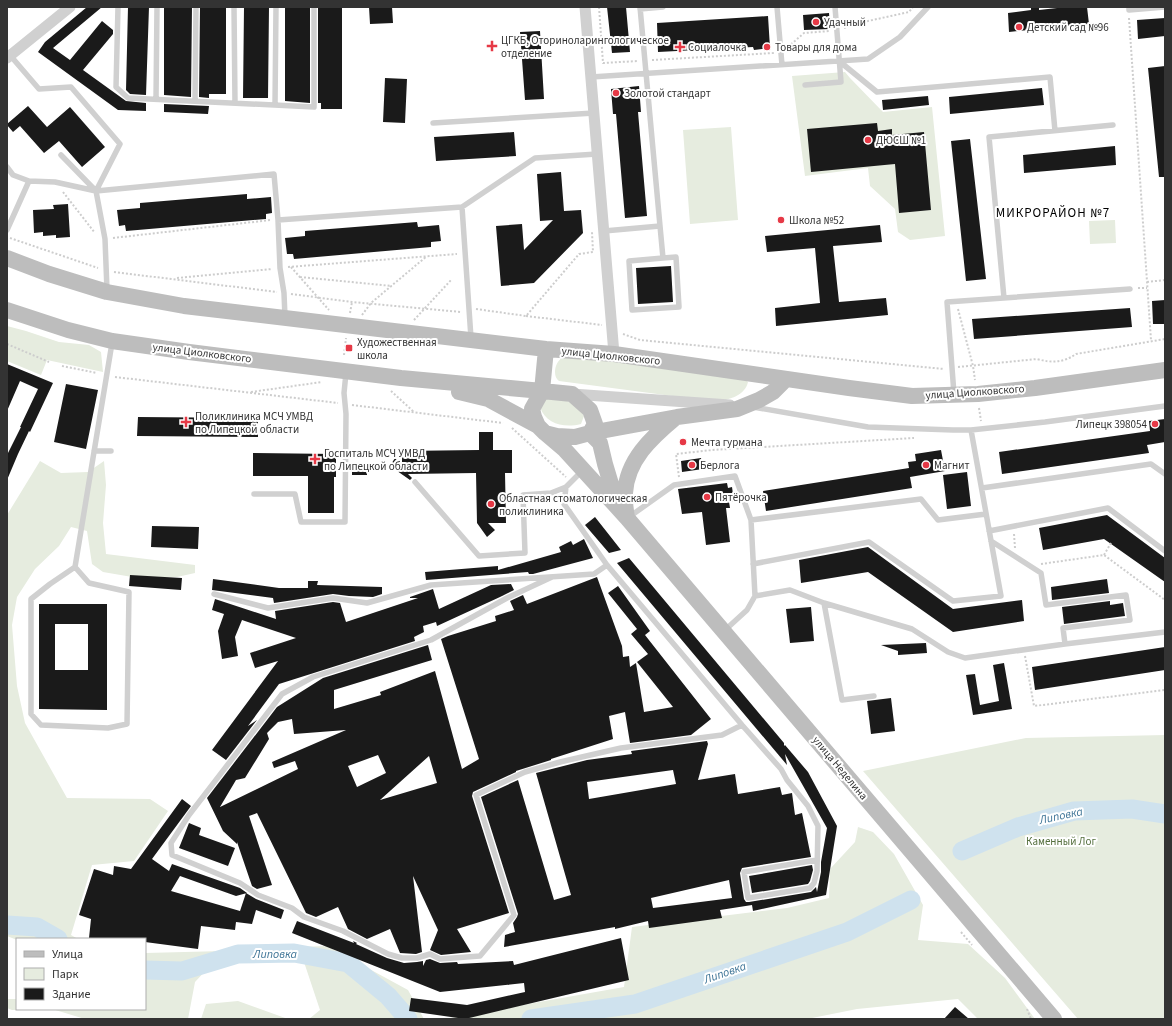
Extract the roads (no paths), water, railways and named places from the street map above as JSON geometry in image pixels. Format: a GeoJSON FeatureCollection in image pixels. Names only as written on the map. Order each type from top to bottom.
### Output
{"type":"FeatureCollection","features":[{"type":"Feature","properties":{"kind":"main road"},"geometry":{"type":"LineString","coordinates":[[7,258],[49,274],[107,292],[184,306],[546,349]]}},
{"type":"Feature","properties":{"kind":"main road","name":"улица Циолковского"},"geometry":{"type":"LineString","coordinates":[[7,310],[68,330],[112,341],[401,378],[542,391],[546,349],[614,354],[912,396],[978,394],[1035,388],[1165,370]]}},
{"type":"Feature","properties":{"kind":"main road","name":"улица Циолковского"},"geometry":{"type":"LineString","coordinates":[[401,378],[488,399],[542,430]]}},
{"type":"Feature","properties":{"kind":"main road"},"geometry":{"type":"LineString","coordinates":[[590,433],[595,424],[590,410],[572,394],[542,391],[532,409],[534,417],[542,430],[557,436],[575,437],[677,417],[737,409],[759,400],[773,392],[786,379]]}},
{"type":"Feature","properties":{"kind":"main road"},"geometry":{"type":"LineString","coordinates":[[627,518],[624,494],[627,479],[633,464],[658,432],[677,417]]}},
{"type":"Feature","properties":{"kind":"main road","name":"улица Неделина"},"geometry":{"type":"LineString","coordinates":[[542,430],[565,450],[627,518],[1054,1019]]}},
{"type":"Feature","properties":{"kind":"main road","name":"улица Неделина"},"geometry":{"type":"LineString","coordinates":[[590,433],[600,443],[611,484],[627,518]]}},
{"type":"Feature","properties":{"kind":"street"},"geometry":{"type":"LineString","coordinates":[[8,55],[70,7]]}},
{"type":"Feature","properties":{"kind":"street"},"geometry":{"type":"LineString","coordinates":[[585,7],[614,354]]}},
{"type":"Feature","properties":{"kind":"street"},"geometry":{"type":"LineString","coordinates":[[572,394],[745,406]]}},
{"type":"Feature","properties":{"kind":"lane"},"geometry":{"type":"LineString","coordinates":[[118,7],[116,87],[128,98],[314,107],[314,7]]}},
{"type":"Feature","properties":{"kind":"lane"},"geometry":{"type":"LineString","coordinates":[[156,99],[157,7]]}},
{"type":"Feature","properties":{"kind":"lane"},"geometry":{"type":"LineString","coordinates":[[195,101],[196,7]]}},
{"type":"Feature","properties":{"kind":"lane"},"geometry":{"type":"LineString","coordinates":[[234,7],[235,103]]}},
{"type":"Feature","properties":{"kind":"lane"},"geometry":{"type":"LineString","coordinates":[[275,105],[276,7]]}},
{"type":"Feature","properties":{"kind":"lane"},"geometry":{"type":"LineString","coordinates":[[663,7],[640,8],[663,258]]}},
{"type":"Feature","properties":{"kind":"lane"},"geometry":{"type":"LineString","coordinates":[[777,7],[782,64]]}},
{"type":"Feature","properties":{"kind":"lane"},"geometry":{"type":"LineString","coordinates":[[805,85],[841,82],[835,7]]}},
{"type":"Feature","properties":{"kind":"lane"},"geometry":{"type":"LineString","coordinates":[[591,77],[868,59],[900,37],[928,7]]}},
{"type":"Feature","properties":{"kind":"lane"},"geometry":{"type":"LineString","coordinates":[[1129,9],[1165,7]]}},
{"type":"Feature","properties":{"kind":"lane"},"geometry":{"type":"LineString","coordinates":[[8,55],[39,89],[71,87],[120,144],[96,191]]}},
{"type":"Feature","properties":{"kind":"lane"},"geometry":{"type":"LineString","coordinates":[[839,61],[877,92],[1050,77],[1055,131]]}},
{"type":"Feature","properties":{"kind":"lane"},"geometry":{"type":"LineString","coordinates":[[432,123],[594,112]]}},
{"type":"Feature","properties":{"kind":"lane"},"geometry":{"type":"LineString","coordinates":[[1004,298],[989,137],[1113,125]]}},
{"type":"Feature","properties":{"kind":"lane"},"geometry":{"type":"LineString","coordinates":[[278,220],[462,208],[535,158],[597,154]]}},
{"type":"Feature","properties":{"kind":"lane"},"geometry":{"type":"LineString","coordinates":[[61,155],[96,191],[105,239],[107,292]]}},
{"type":"Feature","properties":{"kind":"lane"},"geometry":{"type":"LineString","coordinates":[[8,171],[13,175],[29,181],[55,182],[96,191],[274,174],[285,318]]}},
{"type":"Feature","properties":{"kind":"lane"},"geometry":{"type":"LineString","coordinates":[[7,230],[29,181]]}},
{"type":"Feature","properties":{"kind":"lane"},"geometry":{"type":"LineString","coordinates":[[462,208],[471,340]]}},
{"type":"Feature","properties":{"kind":"lane"},"geometry":{"type":"LineString","coordinates":[[604,231],[660,226]]}},
{"type":"Feature","properties":{"kind":"lane"},"geometry":{"type":"LineString","coordinates":[[676,257],[679,307],[632,310],[629,261],[663,258],[676,257]]}},
{"type":"Feature","properties":{"kind":"lane"},"geometry":{"type":"LineString","coordinates":[[954,394],[947,302],[1130,288]]}},
{"type":"Feature","properties":{"kind":"lane"},"geometry":{"type":"LineString","coordinates":[[75,567],[89,583],[129,592],[127,724],[108,728],[41,725],[31,714],[31,599],[75,567],[112,341]]}},
{"type":"Feature","properties":{"kind":"lane"},"geometry":{"type":"LineString","coordinates":[[254,494],[295,494],[301,522],[345,522],[346,414],[344,393],[346,371]]}},
{"type":"Feature","properties":{"kind":"lane"},"geometry":{"type":"LineString","coordinates":[[745,406],[868,427],[971,430],[1165,406]]}},
{"type":"Feature","properties":{"kind":"lane"},"geometry":{"type":"LineString","coordinates":[[753,564],[869,542],[953,602],[1001,596],[971,430]]}},
{"type":"Feature","properties":{"kind":"lane"},"geometry":{"type":"LineString","coordinates":[[94,451],[111,451]]}},
{"type":"Feature","properties":{"kind":"lane"},"geometry":{"type":"LineString","coordinates":[[982,488],[1151,464],[1165,474]]}},
{"type":"Feature","properties":{"kind":"lane"},"geometry":{"type":"LineString","coordinates":[[415,482],[479,556],[525,553],[524,495],[551,493],[566,487],[583,469]]}},
{"type":"Feature","properties":{"kind":"lane"},"geometry":{"type":"LineString","coordinates":[[627,518],[674,485],[735,476],[751,520],[755,596],[747,610],[724,632]]}},
{"type":"Feature","properties":{"kind":"lane"},"geometry":{"type":"LineString","coordinates":[[566,487],[564,504],[607,564],[780,769],[808,806],[818,826],[817,871],[814,883],[810,888],[748,898],[744,872],[817,860]]}},
{"type":"Feature","properties":{"kind":"lane"},"geometry":{"type":"LineString","coordinates":[[751,520],[922,498],[938,520],[986,514]]}},
{"type":"Feature","properties":{"kind":"lane"},"geometry":{"type":"LineString","coordinates":[[989,531],[1108,508],[1165,550]]}},
{"type":"Feature","properties":{"kind":"lane"},"geometry":{"type":"LineString","coordinates":[[991,540],[1041,573],[1046,605],[1126,595],[1130,620],[1063,628],[1065,644]]}},
{"type":"Feature","properties":{"kind":"lane"},"geometry":{"type":"LineString","coordinates":[[214,594],[268,608],[334,598],[368,603],[431,585],[594,574],[607,564]]}},
{"type":"Feature","properties":{"kind":"lane"},"geometry":{"type":"LineString","coordinates":[[552,578],[507,598],[431,640],[313,677],[282,694],[189,815],[171,843],[172,855],[240,883],[258,894],[292,908],[304,917],[343,931],[388,954],[402,958],[417,958],[430,954],[440,959],[480,956],[514,915],[476,795],[525,772],[560,762],[621,748],[722,735],[742,724]]}},
{"type":"Feature","properties":{"kind":"lane"},"geometry":{"type":"LineString","coordinates":[[755,596],[790,590],[824,603],[912,629],[948,652],[964,658],[1024,649],[1165,632]]}},
{"type":"Feature","properties":{"kind":"lane"},"geometry":{"type":"LineString","coordinates":[[824,603],[842,700],[874,696]]}},
{"type":"Feature","properties":{"kind":"waterway","name":"Липовка"},"geometry":{"type":"LineString","coordinates":[[962,851],[1018,827],[1074,811],[1132,809],[1165,814]]}},
{"type":"Feature","properties":{"kind":"waterway","name":"Липовка"},"geometry":{"type":"LineString","coordinates":[[531,1019],[635,1004],[847,932],[911,900]]}},
{"type":"Feature","properties":{"kind":"waterway","name":"Липовка"},"geometry":{"type":"LineString","coordinates":[[7,925],[37,927],[56,938]]}},
{"type":"Feature","properties":{"kind":"waterway","name":"Липовка"},"geometry":{"type":"LineString","coordinates":[[146,970],[182,971],[238,954],[294,953],[348,963],[388,996],[408,1019]]}},
{"type":"Feature","properties":{"kind":"place","name":"Удачный"},"geometry":{"type":"Point","coordinates":[816,22]}},
{"type":"Feature","properties":{"kind":"place","name":"Детский сад №96"},"geometry":{"type":"Point","coordinates":[1019,27]}},
{"type":"Feature","properties":{"kind":"place","name":"ЦГКБ, Оториноларингологическое отделение"},"geometry":{"type":"Point","coordinates":[492,46]}},
{"type":"Feature","properties":{"kind":"place","name":"Социалочка"},"geometry":{"type":"Point","coordinates":[680,47]}},
{"type":"Feature","properties":{"kind":"place","name":"Товары для дома"},"geometry":{"type":"Point","coordinates":[767,47]}},
{"type":"Feature","properties":{"kind":"place","name":"Золотой стандарт"},"geometry":{"type":"Point","coordinates":[616,93]}},
{"type":"Feature","properties":{"kind":"place","name":"ДЮСШ №1"},"geometry":{"type":"Point","coordinates":[868,140]}},
{"type":"Feature","properties":{"kind":"place","name":"Школа №52"},"geometry":{"type":"Point","coordinates":[781,220]}},
{"type":"Feature","properties":{"kind":"place","name":"Художественная школа"},"geometry":{"type":"Point","coordinates":[349,348]}},
{"type":"Feature","properties":{"kind":"place","name":"Поликлиника МСЧ УМВД по Липецкой области"},"geometry":{"type":"Point","coordinates":[186,422]}},
{"type":"Feature","properties":{"kind":"place","name":"Липецк 398054"},"geometry":{"type":"Point","coordinates":[1155,424]}},
{"type":"Feature","properties":{"kind":"place","name":"Мечта гурмана"},"geometry":{"type":"Point","coordinates":[683,442]}},
{"type":"Feature","properties":{"kind":"place","name":"Госпиталь МСЧ УМВД по Липецкой области"},"geometry":{"type":"Point","coordinates":[315,459]}},
{"type":"Feature","properties":{"kind":"place","name":"Берлога"},"geometry":{"type":"Point","coordinates":[692,465]}},
{"type":"Feature","properties":{"kind":"place","name":"Магнит"},"geometry":{"type":"Point","coordinates":[926,465]}},
{"type":"Feature","properties":{"kind":"place","name":"Пятёрочка"},"geometry":{"type":"Point","coordinates":[707,497]}},
{"type":"Feature","properties":{"kind":"place","name":"Областная стоматологическая поликлиника"},"geometry":{"type":"Point","coordinates":[491,504]}},
{"type":"Feature","properties":{"kind":"district","name":"МИКРОРАЙОН №7"},"geometry":{"type":"Point","coordinates":[1053,213]}},
{"type":"Feature","properties":{"kind":"park label","name":"Каменный Лог"},"geometry":{"type":"Point","coordinates":[1061,841]}}]}
